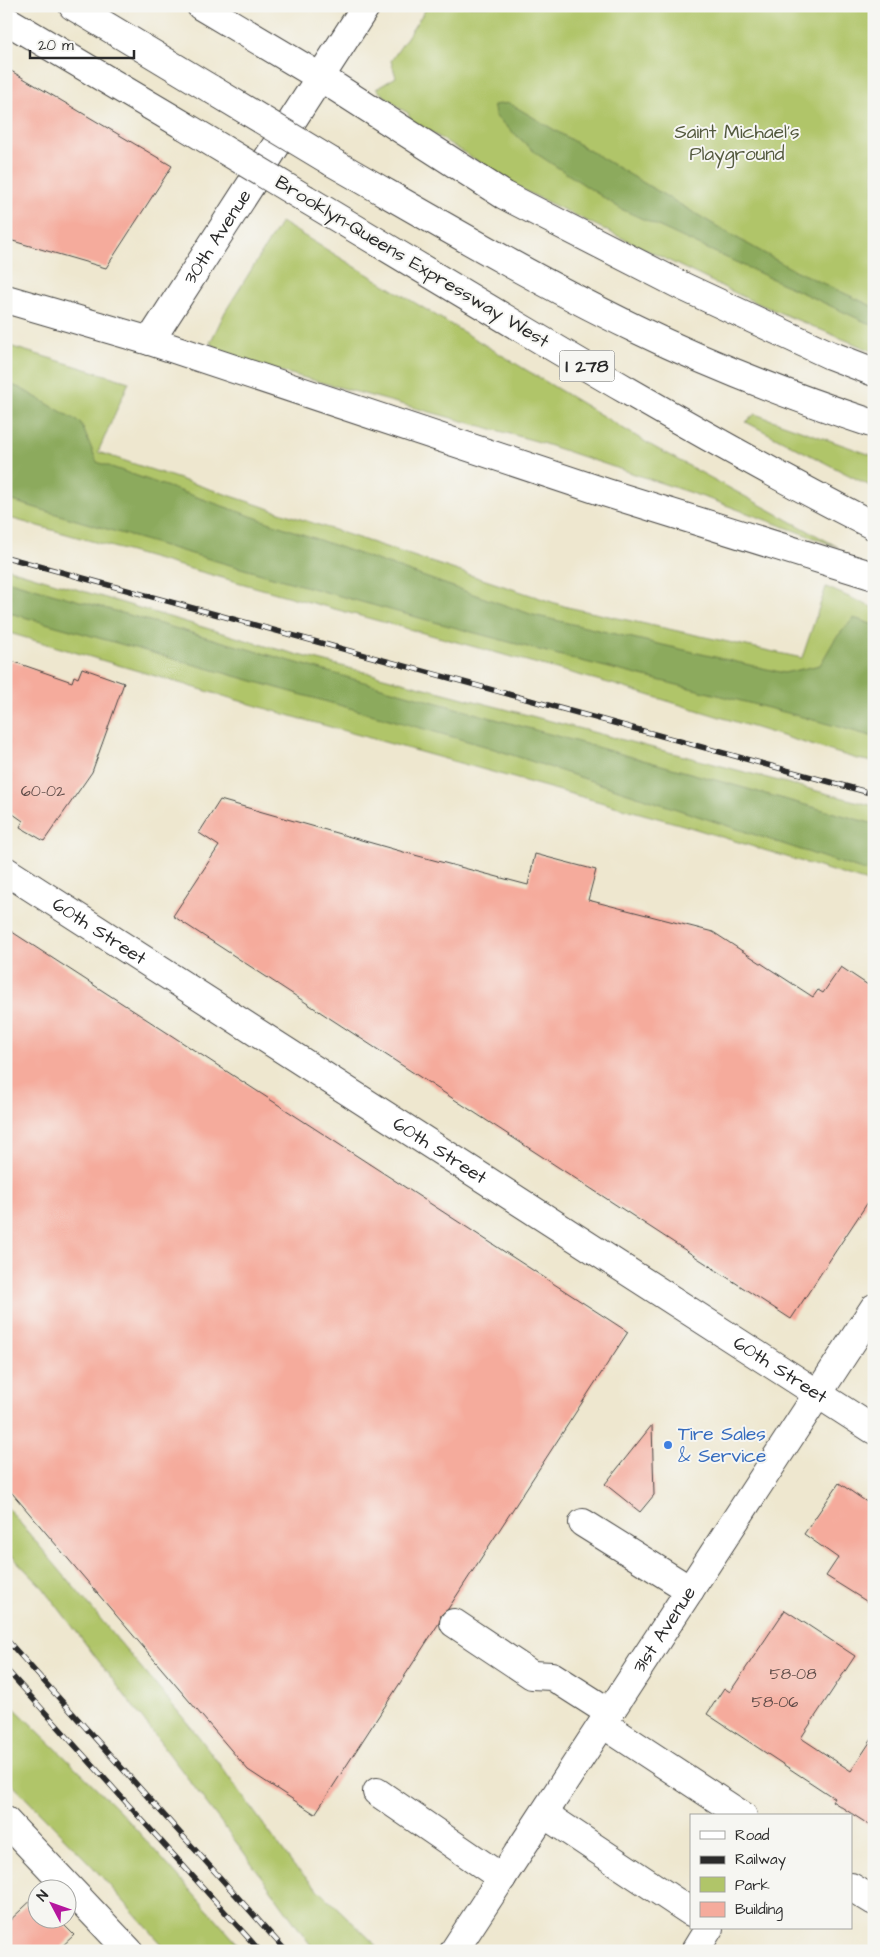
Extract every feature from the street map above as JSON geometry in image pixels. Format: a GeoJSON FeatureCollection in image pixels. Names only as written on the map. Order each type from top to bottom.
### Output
{"type":"FeatureCollection","features":[{"type":"Feature","properties":{"kind":"main road"},"geometry":{"type":"LineString","coordinates":[[73,6],[332,162],[516,267],[635,329],[754,381],[812,404],[874,424]]}},
{"type":"Feature","properties":{"kind":"main road"},"geometry":{"type":"LineString","coordinates":[[201,6],[320,77],[504,196],[682,286],[830,355],[874,372]]}},
{"type":"Feature","properties":{"kind":"main road","name":"30th Avenue"},"geometry":{"type":"LineString","coordinates":[[150,341],[366,6]]}},
{"type":"Feature","properties":{"kind":"main road","name":"Brooklyn-Queens Expressway West"},"geometry":{"type":"LineString","coordinates":[[6,20],[648,403],[874,526]]}},
{"type":"Feature","properties":{"kind":"main road"},"geometry":{"type":"LineString","coordinates":[[6,299],[150,341],[607,493],[874,576]]}},
{"type":"Feature","properties":{"kind":"main road","name":"60th Street"},"geometry":{"type":"LineString","coordinates":[[6,872],[874,1430]]}},
{"type":"Feature","properties":{"kind":"main road","name":"31st Avenue"},"geometry":{"type":"LineString","coordinates":[[454,1951],[874,1308]]}},
{"type":"Feature","properties":{"kind":"main road"},"geometry":{"type":"LineString","coordinates":[[583,1523],[690,1590]]}},
{"type":"Feature","properties":{"kind":"main road"},"geometry":{"type":"LineString","coordinates":[[454,1623],[532,1675],[552,1676],[740,1814]]}},
{"type":"Feature","properties":{"kind":"main road"},"geometry":{"type":"LineString","coordinates":[[377,1792],[502,1878]]}},
{"type":"Feature","properties":{"kind":"main road"},"geometry":{"type":"LineString","coordinates":[[544,1814],[690,1911]]}},
{"type":"Feature","properties":{"kind":"main road"},"geometry":{"type":"LineString","coordinates":[[6,1821],[129,1951]]}},
{"type":"Feature","properties":{"kind":"main road"},"geometry":{"type":"LineString","coordinates":[[852,1887],[874,1901]]}},
{"type":"Feature","properties":{"kind":"main road"},"geometry":{"type":"LineString","coordinates":[[695,1951],[708,1930]]}},
{"type":"Feature","properties":{"kind":"green space","name":"Saint Michael's Playground"},"geometry":{"type":"Polygon","coordinates":[[[428,6],[874,6],[874,352],[752,301],[529,193],[410,119],[408,113],[376,89],[396,77],[391,61],[428,6]]]}},
{"type":"Feature","properties":{"kind":"green space"},"geometry":{"type":"Polygon","coordinates":[[[509,103],[792,269],[874,307],[874,326],[621,209],[537,154],[496,117],[493,105],[509,103]]]}},
{"type":"Feature","properties":{"kind":"green space"},"geometry":{"type":"Polygon","coordinates":[[[281,222],[654,447],[838,547],[715,501],[536,441],[232,358],[210,343],[225,312],[281,222]]]}},
{"type":"Feature","properties":{"kind":"green space"},"geometry":{"type":"Polygon","coordinates":[[[6,345],[129,382],[98,452],[567,607],[802,658],[826,587],[874,608],[874,762],[857,759],[612,684],[294,598],[6,517],[6,345]]]}},
{"type":"Feature","properties":{"kind":"green space"},"geometry":{"type":"Polygon","coordinates":[[[6,383],[20,388],[81,423],[97,462],[533,615],[784,673],[820,665],[835,639],[854,618],[874,625],[874,737],[394,611],[6,499],[6,383]]]}},
{"type":"Feature","properties":{"kind":"green space"},"geometry":{"type":"Polygon","coordinates":[[[755,414],[874,456],[874,488],[746,422],[755,414]]]}},
{"type":"Feature","properties":{"kind":"green space"},"geometry":{"type":"Polygon","coordinates":[[[6,568],[269,647],[874,806],[874,884],[683,825],[298,718],[6,632],[6,568]]]}},
{"type":"Feature","properties":{"kind":"green space"},"geometry":{"type":"Polygon","coordinates":[[[6,580],[434,702],[874,824],[874,874],[485,746],[6,612],[6,580]]]}},
{"type":"Feature","properties":{"kind":"green space"},"geometry":{"type":"Polygon","coordinates":[[[6,1506],[200,1738],[294,1866],[376,1945],[372,1951],[315,1951],[242,1850],[44,1589],[6,1550],[6,1506]]]}},
{"type":"Feature","properties":{"kind":"green space"},"geometry":{"type":"Polygon","coordinates":[[[6,1700],[118,1809],[244,1951],[168,1951],[93,1867],[6,1778],[6,1700]]]}},
{"type":"Feature","properties":{"kind":"building"},"geometry":{"type":"Polygon","coordinates":[[[6,68],[172,166],[106,268],[6,239],[6,68]]]}},
{"type":"Feature","properties":{"kind":"building"},"geometry":{"type":"Polygon","coordinates":[[[6,659],[72,682],[74,676],[78,678],[82,668],[124,683],[92,772],[44,841],[20,827],[23,821],[6,809],[6,659]]]}},
{"type":"Feature","properties":{"kind":"building"},"geometry":{"type":"Polygon","coordinates":[[[220,800],[528,885],[535,854],[596,870],[588,900],[713,932],[813,997],[818,990],[823,993],[841,967],[874,989],[874,1193],[791,1319],[173,916],[219,846],[199,833],[220,800]]]}},
{"type":"Feature","properties":{"kind":"building"},"geometry":{"type":"Polygon","coordinates":[[[6,928],[628,1332],[448,1609],[441,1615],[439,1623],[315,1814],[248,1770],[6,1486],[6,928]]]}},
{"type":"Feature","properties":{"kind":"building"},"geometry":{"type":"Polygon","coordinates":[[[652,1425],[654,1495],[640,1512],[605,1484],[652,1425]]]}},
{"type":"Feature","properties":{"kind":"building"},"geometry":{"type":"Polygon","coordinates":[[[839,1483],[874,1507],[874,1606],[826,1576],[838,1558],[804,1534],[839,1483]]]}},
{"type":"Feature","properties":{"kind":"building"},"geometry":{"type":"Polygon","coordinates":[[[785,1610],[855,1656],[801,1738],[851,1771],[874,1736],[874,1828],[832,1801],[834,1798],[707,1714],[724,1688],[730,1692],[785,1610]]]}},
{"type":"Feature","properties":{"kind":"building"},"geometry":{"type":"Polygon","coordinates":[[[28,1903],[28,1930],[69,1930],[74,1935],[57,1951],[6,1951],[6,1924],[28,1903]]]}},
{"type":"Feature","properties":{"kind":"railway"},"geometry":{"type":"LineString","coordinates":[[6,557],[874,794]]}},
{"type":"Feature","properties":{"kind":"railway"},"geometry":{"type":"LineString","coordinates":[[6,1639],[286,1951]]}},
{"type":"Feature","properties":{"kind":"railway"},"geometry":{"type":"LineString","coordinates":[[6,1669],[260,1951]]}},
{"type":"Feature","properties":{"kind":"place","name":"Tire Sales & Service"},"geometry":{"type":"Point","coordinates":[668,1445]}}]}
